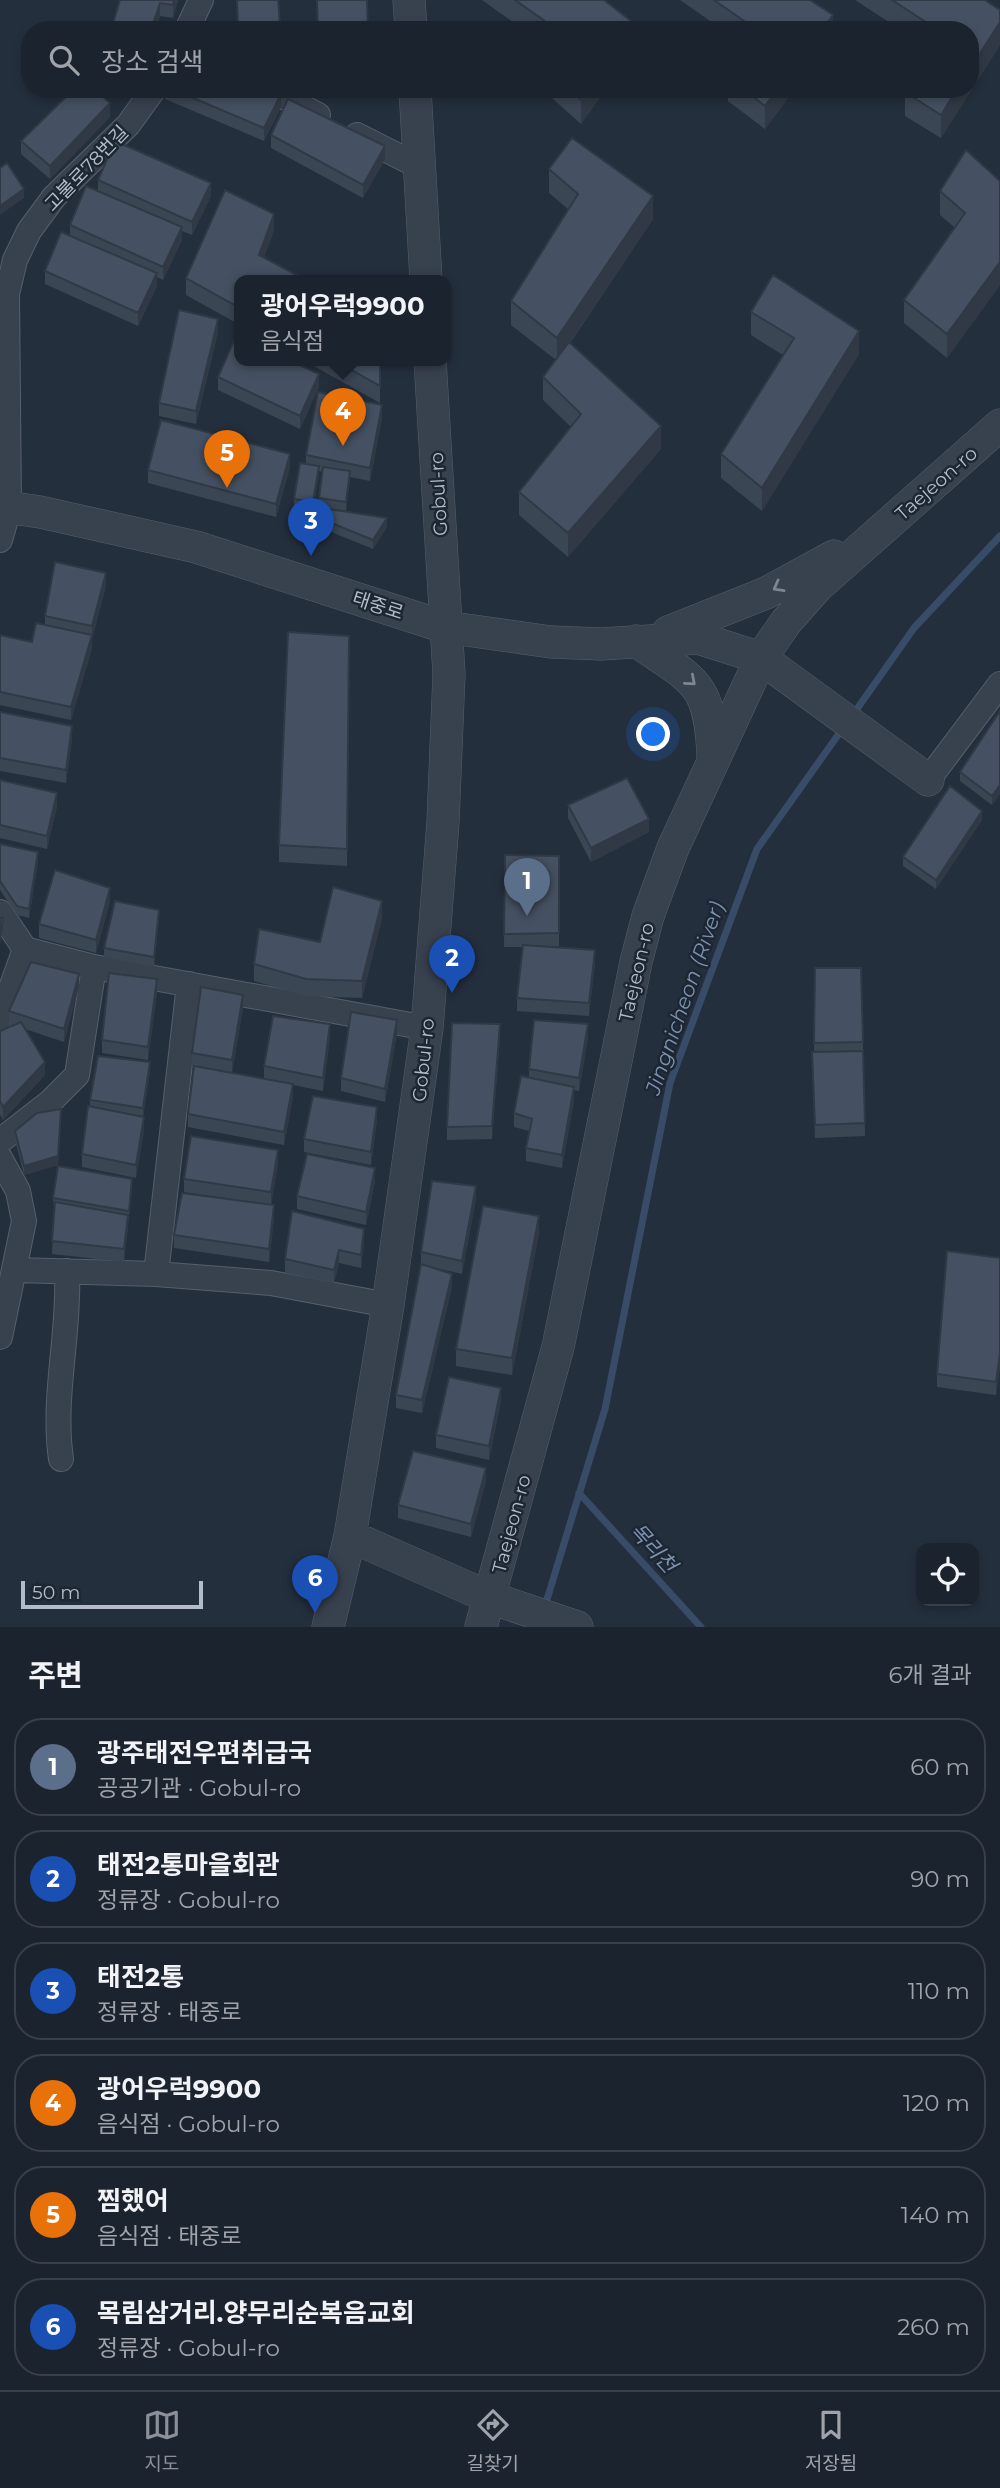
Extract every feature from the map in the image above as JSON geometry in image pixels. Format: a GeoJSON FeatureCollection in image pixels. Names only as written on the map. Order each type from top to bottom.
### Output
{"type":"FeatureCollection","features":[{"type":"Feature","properties":{"kind":"street"},"geometry":{"type":"LineString","coordinates":[[191,21],[201,0]]}},
{"type":"Feature","properties":{"kind":"street"},"geometry":{"type":"LineString","coordinates":[[409,0],[410,21]]}},
{"type":"Feature","properties":{"kind":"street","name":"고불로78번길"},"geometry":{"type":"LineString","coordinates":[[0,540],[5,508],[7,294],[15,260],[29,231],[54,197],[128,125],[148,98]]}},
{"type":"Feature","properties":{"kind":"street"},"geometry":{"type":"LineString","coordinates":[[286,98],[420,167]]}},
{"type":"Feature","properties":{"kind":"street"},"geometry":{"type":"LineString","coordinates":[[416,98],[426,275]]}},
{"type":"Feature","properties":{"kind":"street","name":"Gobul-ro"},"geometry":{"type":"LineString","coordinates":[[328,1627],[350,1536],[388,1305],[427,1028],[443,822],[449,674],[430,366]]}},
{"type":"Feature","properties":{"kind":"street","name":"Taejeon-ro"},"geometry":{"type":"LineString","coordinates":[[495,1609],[558,1347],[645,928],[673,848],[761,658],[786,622],[817,587],[937,484],[1000,425]]}},
{"type":"Feature","properties":{"kind":"street","name":"태중로"},"geometry":{"type":"LineString","coordinates":[[5,508],[40,512],[196,547],[445,627],[551,642],[601,644],[698,638],[761,658],[928,780]]}},
{"type":"Feature","properties":{"kind":"street"},"geometry":{"type":"LineString","coordinates":[[636,641],[695,624],[766,593],[881,530]]}},
{"type":"Feature","properties":{"kind":"street"},"geometry":{"type":"LineString","coordinates":[[636,641],[698,685],[711,716],[713,765]]}},
{"type":"Feature","properties":{"kind":"street"},"geometry":{"type":"LineString","coordinates":[[928,780],[1000,684]]}},
{"type":"Feature","properties":{"kind":"street"},"geometry":{"type":"LineString","coordinates":[[0,912],[25,949],[94,967],[427,1028]]}},
{"type":"Feature","properties":{"kind":"street"},"geometry":{"type":"LineString","coordinates":[[0,1019],[25,949]]}},
{"type":"Feature","properties":{"kind":"street"},"geometry":{"type":"LineString","coordinates":[[0,1141],[50,1102],[77,1075],[94,967]]}},
{"type":"Feature","properties":{"kind":"street"},"geometry":{"type":"LineString","coordinates":[[156,1274],[189,984]]}},
{"type":"Feature","properties":{"kind":"street"},"geometry":{"type":"LineString","coordinates":[[0,1158],[18,1191],[24,1221],[0,1338]]}},
{"type":"Feature","properties":{"kind":"street"},"geometry":{"type":"LineString","coordinates":[[16,1270],[156,1274],[271,1283],[388,1305]]}},
{"type":"Feature","properties":{"kind":"street"},"geometry":{"type":"LineString","coordinates":[[61,1459],[56,1424],[69,1303],[67,1271]]}},
{"type":"Feature","properties":{"kind":"street"},"geometry":{"type":"LineString","coordinates":[[350,1536],[495,1609],[577,1627]]}},
{"type":"Feature","properties":{"kind":"building"},"geometry":{"type":"Polygon","coordinates":[[[120,0],[174,0],[173,5],[160,3],[154,21],[114,21],[120,0]]]}},
{"type":"Feature","properties":{"kind":"building"},"geometry":{"type":"Polygon","coordinates":[[[237,0],[278,0],[280,21],[238,21],[237,0]]]}},
{"type":"Feature","properties":{"kind":"building"},"geometry":{"type":"Polygon","coordinates":[[[317,0],[367,0],[368,21],[318,21],[317,0]]]}},
{"type":"Feature","properties":{"kind":"building"},"geometry":{"type":"Polygon","coordinates":[[[515,0],[604,0],[631,21],[545,21],[515,0]]]}},
{"type":"Feature","properties":{"kind":"building"},"geometry":{"type":"Polygon","coordinates":[[[714,0],[810,0],[833,15],[829,21],[744,21],[714,0]]]}},
{"type":"Feature","properties":{"kind":"building"},"geometry":{"type":"Polygon","coordinates":[[[892,0],[985,0],[1000,10],[1000,22],[979,55],[979,21],[924,21],[892,0]]]}},
{"type":"Feature","properties":{"kind":"building"},"geometry":{"type":"Polygon","coordinates":[[[65,98],[104,98],[110,103],[50,166],[21,141],[65,98]]]}},
{"type":"Feature","properties":{"kind":"building"},"geometry":{"type":"Polygon","coordinates":[[[193,98],[279,98],[264,128],[193,98]]]}},
{"type":"Feature","properties":{"kind":"building"},"geometry":{"type":"Polygon","coordinates":[[[755,98],[771,98],[765,106],[755,98]]]}},
{"type":"Feature","properties":{"kind":"building"},"geometry":{"type":"Polygon","coordinates":[[[914,98],[951,98],[941,115],[914,98]]]}},
{"type":"Feature","properties":{"kind":"building"},"geometry":{"type":"Polygon","coordinates":[[[288,99],[385,146],[363,185],[271,135],[288,99]]]}},
{"type":"Feature","properties":{"kind":"building"},"geometry":{"type":"Polygon","coordinates":[[[572,138],[653,196],[557,338],[511,301],[578,194],[549,169],[572,138]]]}},
{"type":"Feature","properties":{"kind":"building"},"geometry":{"type":"Polygon","coordinates":[[[115,141],[211,183],[192,222],[98,180],[115,141]]]}},
{"type":"Feature","properties":{"kind":"building"},"geometry":{"type":"Polygon","coordinates":[[[966,150],[1000,181],[1000,262],[947,334],[904,300],[965,213],[940,191],[966,150]]]}},
{"type":"Feature","properties":{"kind":"building"},"geometry":{"type":"Polygon","coordinates":[[[7,163],[24,189],[0,206],[0,168],[7,163]]]}},
{"type":"Feature","properties":{"kind":"building"},"geometry":{"type":"Polygon","coordinates":[[[86,186],[182,227],[163,267],[70,225],[86,186]]]}},
{"type":"Feature","properties":{"kind":"building"},"geometry":{"type":"Polygon","coordinates":[[[225,190],[274,214],[259,255],[297,275],[234,275],[234,305],[186,278],[225,190]]]}},
{"type":"Feature","properties":{"kind":"building"},"geometry":{"type":"Polygon","coordinates":[[[61,232],[157,273],[138,313],[45,271],[61,232]]]}},
{"type":"Feature","properties":{"kind":"building"},"geometry":{"type":"Polygon","coordinates":[[[773,275],[859,331],[762,488],[721,454],[794,338],[751,312],[773,275]]]}},
{"type":"Feature","properties":{"kind":"building"},"geometry":{"type":"Polygon","coordinates":[[[179,310],[218,319],[196,411],[159,403],[179,310]]]}},
{"type":"Feature","properties":{"kind":"building"},"geometry":{"type":"Polygon","coordinates":[[[234,341],[234,366],[302,366],[319,374],[300,416],[218,377],[234,341]]]}},
{"type":"Feature","properties":{"kind":"building"},"geometry":{"type":"Polygon","coordinates":[[[569,342],[661,426],[568,533],[519,492],[581,414],[543,377],[569,342]]]}},
{"type":"Feature","properties":{"kind":"building"},"geometry":{"type":"Polygon","coordinates":[[[345,366],[380,366],[380,386],[345,366]]]}},
{"type":"Feature","properties":{"kind":"building"},"geometry":{"type":"Polygon","coordinates":[[[318,392],[382,405],[370,468],[306,455],[318,392]]]}},
{"type":"Feature","properties":{"kind":"building"},"geometry":{"type":"Polygon","coordinates":[[[161,420],[290,454],[276,504],[148,470],[161,420]]]}},
{"type":"Feature","properties":{"kind":"building"},"geometry":{"type":"Polygon","coordinates":[[[300,463],[319,466],[313,502],[294,499],[300,463]]]}},
{"type":"Feature","properties":{"kind":"building"},"geometry":{"type":"Polygon","coordinates":[[[323,467],[350,471],[346,502],[319,498],[323,467]]]}},
{"type":"Feature","properties":{"kind":"building"},"geometry":{"type":"Polygon","coordinates":[[[316,507],[387,518],[373,540],[314,516],[316,507]]]}},
{"type":"Feature","properties":{"kind":"building"},"geometry":{"type":"Polygon","coordinates":[[[55,562],[106,573],[92,626],[45,616],[55,562]]]}},
{"type":"Feature","properties":{"kind":"building"},"geometry":{"type":"Polygon","coordinates":[[[36,623],[92,635],[71,707],[0,692],[0,635],[32,642],[36,623]]]}},
{"type":"Feature","properties":{"kind":"building"},"geometry":{"type":"Polygon","coordinates":[[[288,632],[349,636],[347,849],[279,845],[288,632]]]}},
{"type":"Feature","properties":{"kind":"building"},"geometry":{"type":"Polygon","coordinates":[[[1000,711],[1000,785],[992,796],[960,772],[1000,711]]]}},
{"type":"Feature","properties":{"kind":"building"},"geometry":{"type":"Polygon","coordinates":[[[0,712],[72,726],[66,770],[0,758],[0,712]]]}},
{"type":"Feature","properties":{"kind":"building"},"geometry":{"type":"Polygon","coordinates":[[[627,778],[649,819],[591,848],[568,805],[627,778]]]}},
{"type":"Feature","properties":{"kind":"building"},"geometry":{"type":"Polygon","coordinates":[[[0,780],[57,793],[47,836],[0,825],[0,780]]]}},
{"type":"Feature","properties":{"kind":"building"},"geometry":{"type":"Polygon","coordinates":[[[950,786],[982,811],[936,880],[903,857],[950,786]]]}},
{"type":"Feature","properties":{"kind":"building"},"geometry":{"type":"Polygon","coordinates":[[[0,844],[38,852],[29,909],[17,906],[0,881],[0,844]]]}},
{"type":"Feature","properties":{"kind":"building"},"geometry":{"type":"Polygon","coordinates":[[[505,855],[559,856],[559,933],[504,934],[505,855]]]}},
{"type":"Feature","properties":{"kind":"building"},"geometry":{"type":"Polygon","coordinates":[[[55,870],[110,888],[96,940],[39,924],[55,870]]]}},
{"type":"Feature","properties":{"kind":"building"},"geometry":{"type":"Polygon","coordinates":[[[333,887],[382,901],[362,981],[306,979],[254,964],[259,929],[320,942],[333,887]]]}},
{"type":"Feature","properties":{"kind":"building"},"geometry":{"type":"Polygon","coordinates":[[[115,901],[159,910],[154,957],[104,948],[115,901]]]}},
{"type":"Feature","properties":{"kind":"building"},"geometry":{"type":"Polygon","coordinates":[[[523,945],[595,950],[589,1003],[517,998],[523,945]]]}},
{"type":"Feature","properties":{"kind":"building"},"geometry":{"type":"Polygon","coordinates":[[[31,962],[79,974],[64,1029],[9,1011],[31,962]]]}},
{"type":"Feature","properties":{"kind":"building"},"geometry":{"type":"Polygon","coordinates":[[[815,968],[861,968],[863,1042],[814,1043],[815,968]]]}},
{"type":"Feature","properties":{"kind":"building"},"geometry":{"type":"Polygon","coordinates":[[[109,973],[157,979],[148,1047],[102,1040],[109,973]]]}},
{"type":"Feature","properties":{"kind":"building"},"geometry":{"type":"Polygon","coordinates":[[[201,987],[243,995],[232,1060],[192,1053],[201,987]]]}},
{"type":"Feature","properties":{"kind":"building"},"geometry":{"type":"Polygon","coordinates":[[[351,1012],[397,1020],[385,1089],[341,1078],[351,1012]]]}},
{"type":"Feature","properties":{"kind":"building"},"geometry":{"type":"Polygon","coordinates":[[[273,1016],[330,1024],[323,1078],[264,1066],[273,1016]]]}},
{"type":"Feature","properties":{"kind":"building"},"geometry":{"type":"Polygon","coordinates":[[[534,1020],[588,1024],[579,1078],[529,1069],[534,1020]]]}},
{"type":"Feature","properties":{"kind":"building"},"geometry":{"type":"Polygon","coordinates":[[[21,1022],[45,1062],[3,1107],[0,1101],[0,1031],[21,1022]]]}},
{"type":"Feature","properties":{"kind":"building"},"geometry":{"type":"Polygon","coordinates":[[[452,1023],[500,1024],[492,1126],[447,1127],[452,1023]]]}},
{"type":"Feature","properties":{"kind":"building"},"geometry":{"type":"Polygon","coordinates":[[[863,1051],[865,1123],[815,1125],[812,1052],[863,1051]]]}},
{"type":"Feature","properties":{"kind":"building"},"geometry":{"type":"Polygon","coordinates":[[[98,1056],[150,1062],[143,1108],[90,1100],[98,1056]]]}},
{"type":"Feature","properties":{"kind":"building"},"geometry":{"type":"Polygon","coordinates":[[[194,1066],[293,1084],[284,1132],[188,1114],[194,1066]]]}},
{"type":"Feature","properties":{"kind":"building"},"geometry":{"type":"Polygon","coordinates":[[[521,1076],[574,1087],[562,1155],[526,1148],[532,1119],[514,1113],[521,1076]]]}},
{"type":"Feature","properties":{"kind":"building"},"geometry":{"type":"Polygon","coordinates":[[[313,1096],[377,1107],[371,1152],[304,1139],[313,1096]]]}},
{"type":"Feature","properties":{"kind":"building"},"geometry":{"type":"Polygon","coordinates":[[[88,1106],[144,1117],[136,1165],[82,1154],[88,1106]]]}},
{"type":"Feature","properties":{"kind":"building"},"geometry":{"type":"Polygon","coordinates":[[[61,1109],[58,1156],[24,1166],[15,1131],[37,1113],[61,1109]]]}},
{"type":"Feature","properties":{"kind":"building"},"geometry":{"type":"Polygon","coordinates":[[[191,1136],[278,1150],[271,1192],[184,1179],[191,1136]]]}},
{"type":"Feature","properties":{"kind":"building"},"geometry":{"type":"Polygon","coordinates":[[[307,1154],[375,1168],[366,1212],[297,1196],[307,1154]]]}},
{"type":"Feature","properties":{"kind":"building"},"geometry":{"type":"Polygon","coordinates":[[[58,1166],[132,1179],[129,1211],[53,1198],[58,1166]]]}},
{"type":"Feature","properties":{"kind":"building"},"geometry":{"type":"Polygon","coordinates":[[[432,1181],[476,1186],[462,1261],[421,1252],[432,1181]]]}},
{"type":"Feature","properties":{"kind":"building"},"geometry":{"type":"Polygon","coordinates":[[[182,1193],[274,1205],[269,1249],[174,1235],[182,1193]]]}},
{"type":"Feature","properties":{"kind":"building"},"geometry":{"type":"Polygon","coordinates":[[[55,1202],[128,1215],[124,1249],[52,1241],[55,1202]]]}},
{"type":"Feature","properties":{"kind":"building"},"geometry":{"type":"Polygon","coordinates":[[[483,1206],[539,1216],[512,1358],[456,1349],[483,1206]]]}},
{"type":"Feature","properties":{"kind":"building"},"geometry":{"type":"Polygon","coordinates":[[[292,1211],[364,1229],[361,1255],[339,1250],[334,1270],[285,1259],[292,1211]]]}},
{"type":"Feature","properties":{"kind":"building"},"geometry":{"type":"Polygon","coordinates":[[[947,1251],[1000,1258],[1000,1354],[996,1382],[937,1374],[947,1251]]]}},
{"type":"Feature","properties":{"kind":"building"},"geometry":{"type":"Polygon","coordinates":[[[421,1264],[452,1274],[422,1400],[396,1395],[421,1264]]]}},
{"type":"Feature","properties":{"kind":"building"},"geometry":{"type":"Polygon","coordinates":[[[449,1377],[501,1388],[489,1446],[436,1435],[449,1377]]]}},
{"type":"Feature","properties":{"kind":"building"},"geometry":{"type":"Polygon","coordinates":[[[413,1451],[486,1468],[471,1524],[398,1505],[413,1451]]]}},
{"type":"Feature","properties":{"kind":"waterway","name":"Jingnicheon (River)"},"geometry":{"type":"LineString","coordinates":[[852,716],[914,628],[1000,536]]}},
{"type":"Feature","properties":{"kind":"waterway","name":"Jingnicheon (River)"},"geometry":{"type":"LineString","coordinates":[[545,1606],[605,1409],[670,1083],[757,849],[843,728]]}},
{"type":"Feature","properties":{"kind":"waterway","name":"목리천"},"geometry":{"type":"LineString","coordinates":[[579,1493],[701,1627]]}},
{"type":"Feature","properties":{"kind":"place","name":"광어우럭9900"},"geometry":{"type":"Point","coordinates":[343,446]}},
{"type":"Feature","properties":{"kind":"place","name":"찜했어"},"geometry":{"type":"Point","coordinates":[227,488]}},
{"type":"Feature","properties":{"kind":"place","name":"태전2통"},"geometry":{"type":"Point","coordinates":[311,556]}},
{"type":"Feature","properties":{"kind":"place","name":"광주태전우편취급국"},"geometry":{"type":"Point","coordinates":[527,916]}},
{"type":"Feature","properties":{"kind":"place","name":"태전2통마을회관"},"geometry":{"type":"Point","coordinates":[452,993]}},
{"type":"Feature","properties":{"kind":"place","name":"목림삼거리.양무리순복음교회"},"geometry":{"type":"Point","coordinates":[315,1613]}}]}
